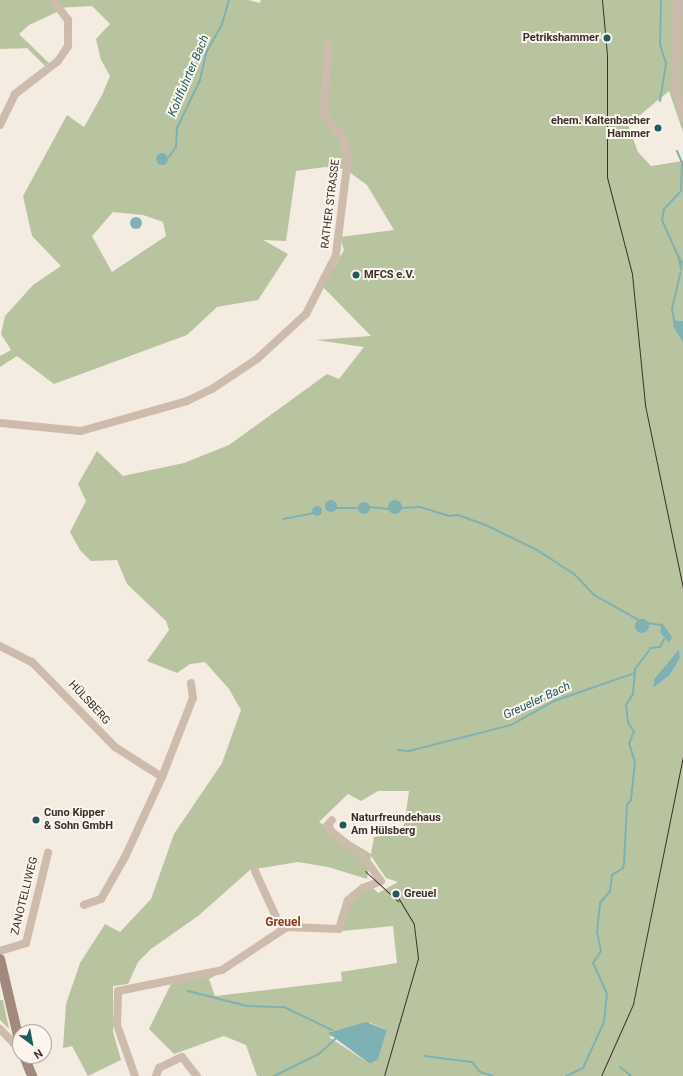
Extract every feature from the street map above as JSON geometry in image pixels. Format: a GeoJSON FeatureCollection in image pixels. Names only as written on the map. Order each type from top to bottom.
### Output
{"type":"FeatureCollection","features":[{"type":"Feature","properties":{"kind":"street"},"geometry":{"type":"LineString","coordinates":[[0,125],[15,94],[54,65],[68,46],[68,20],[53,0]]}},
{"type":"Feature","properties":{"kind":"street"},"geometry":{"type":"LineString","coordinates":[[677,0],[676,89],[683,115]]}},
{"type":"Feature","properties":{"kind":"street","name":"RATHER STRASSE"},"geometry":{"type":"LineString","coordinates":[[0,423],[81,431],[187,401],[212,390],[257,359],[306,314],[336,255],[348,157],[343,139],[324,114],[328,45]]}},
{"type":"Feature","properties":{"kind":"street","name":"HÜLSBERG"},"geometry":{"type":"LineString","coordinates":[[0,646],[32,662],[116,747],[162,777]]}},
{"type":"Feature","properties":{"kind":"street"},"geometry":{"type":"LineString","coordinates":[[84,905],[100,899],[125,857],[162,777],[193,698],[191,683]]}},
{"type":"Feature","properties":{"kind":"street"},"geometry":{"type":"LineString","coordinates":[[135,1076],[117,1025],[118,992],[218,971],[232,966],[282,930],[292,926],[339,930],[348,900],[363,888],[381,881],[364,858],[331,831],[328,825],[332,820]]}},
{"type":"Feature","properties":{"kind":"street","name":"ZANOTELLIWEG"},"geometry":{"type":"LineString","coordinates":[[0,951],[26,943],[48,853]]}},
{"type":"Feature","properties":{"kind":"street"},"geometry":{"type":"LineString","coordinates":[[255,871],[282,930]]}},
{"type":"Feature","properties":{"kind":"street"},"geometry":{"type":"LineString","coordinates":[[0,959],[15,1024]]}},
{"type":"Feature","properties":{"kind":"street"},"geometry":{"type":"LineString","coordinates":[[0,1029],[12,1042]]}},
{"type":"Feature","properties":{"kind":"street"},"geometry":{"type":"LineString","coordinates":[[156,1076],[159,1068],[182,1057],[197,1076]]}},
{"type":"Feature","properties":{"kind":"street"},"geometry":{"type":"LineString","coordinates":[[27,1064],[32,1076]]}},
{"type":"Feature","properties":{"kind":"green space"},"geometry":{"type":"Polygon","coordinates":[[[0,0],[248,0],[260,3],[261,0],[683,0],[683,132],[669,91],[628,125],[638,152],[651,166],[683,161],[683,321],[675,320],[673,325],[683,343],[683,1076],[257,1076],[246,1045],[224,1036],[174,1054],[149,1029],[172,982],[222,972],[209,979],[215,996],[342,981],[341,972],[397,963],[393,926],[342,931],[347,910],[356,895],[372,887],[378,893],[398,882],[386,878],[371,856],[367,879],[328,867],[298,862],[250,870],[198,916],[151,949],[138,962],[128,984],[113,986],[113,1032],[121,1060],[88,1076],[72,1046],[63,1048],[66,1004],[80,963],[105,924],[120,932],[151,899],[174,834],[222,763],[241,710],[229,689],[205,662],[190,664],[177,673],[147,661],[169,630],[166,621],[127,584],[117,560],[91,561],[80,550],[70,532],[86,501],[78,484],[97,451],[123,476],[184,463],[229,445],[327,374],[339,379],[364,347],[316,340],[371,336],[323,287],[344,250],[340,237],[394,230],[367,185],[345,169],[325,167],[296,171],[286,241],[263,240],[288,254],[258,300],[217,307],[187,335],[54,384],[17,356],[0,367],[0,356],[11,350],[1,334],[5,316],[33,285],[61,266],[32,236],[23,196],[67,115],[84,127],[102,95],[110,76],[101,60],[96,39],[110,24],[92,6],[57,8],[57,12],[29,25],[19,34],[49,63],[45,66],[27,48],[0,49],[0,0]],[[113,212],[92,236],[112,272],[166,236],[163,222],[143,215],[113,212]],[[679,649],[654,679],[653,688],[670,675],[680,658],[679,649]],[[378,791],[361,801],[348,794],[319,822],[371,854],[374,837],[403,833],[409,791],[378,791]],[[371,1023],[329,1037],[370,1064],[378,1060],[387,1030],[371,1023]]]}},
{"type":"Feature","properties":{"kind":"green space"},"geometry":{"type":"Polygon","coordinates":[[[0,1000],[3,1000],[9,1029],[0,1020],[0,1000]]]}},
{"type":"Feature","properties":{"kind":"water"},"geometry":{"type":"Polygon","coordinates":[[[164,153],[167,154],[167,164],[160,165],[157,164],[156,157],[157,154],[164,153]]]}},
{"type":"Feature","properties":{"kind":"water"},"geometry":{"type":"Polygon","coordinates":[[[136,217],[140,219],[142,223],[140,227],[136,229],[132,227],[130,223],[132,219],[136,217]]]}},
{"type":"Feature","properties":{"kind":"water"},"geometry":{"type":"Polygon","coordinates":[[[678,254],[683,262],[681,273],[677,255],[678,254]]]}},
{"type":"Feature","properties":{"kind":"water"},"geometry":{"type":"Polygon","coordinates":[[[674,320],[683,321],[683,343],[673,326],[674,320]]]}},
{"type":"Feature","properties":{"kind":"water"},"geometry":{"type":"Polygon","coordinates":[[[333,500],[336,501],[336,511],[329,512],[326,511],[325,504],[326,501],[333,500]]]}},
{"type":"Feature","properties":{"kind":"water"},"geometry":{"type":"Polygon","coordinates":[[[395,500],[400,502],[402,507],[400,512],[395,514],[390,512],[388,507],[390,502],[395,500]]]}},
{"type":"Feature","properties":{"kind":"water"},"geometry":{"type":"Polygon","coordinates":[[[362,502],[366,502],[370,508],[366,514],[362,514],[358,510],[358,506],[362,502]]]}},
{"type":"Feature","properties":{"kind":"water"},"geometry":{"type":"Polygon","coordinates":[[[315,506],[319,506],[321,507],[321,515],[315,516],[312,513],[312,509],[315,506]]]}},
{"type":"Feature","properties":{"kind":"water"},"geometry":{"type":"Polygon","coordinates":[[[642,619],[647,621],[649,626],[647,631],[642,633],[637,631],[635,626],[637,621],[642,619]]]}},
{"type":"Feature","properties":{"kind":"water"},"geometry":{"type":"Polygon","coordinates":[[[662,623],[672,637],[669,643],[660,632],[662,623]]]}},
{"type":"Feature","properties":{"kind":"water"},"geometry":{"type":"Polygon","coordinates":[[[679,649],[680,658],[670,675],[653,688],[654,679],[679,649]]]}},
{"type":"Feature","properties":{"kind":"water"},"geometry":{"type":"Polygon","coordinates":[[[366,1022],[387,1030],[378,1060],[370,1064],[328,1033],[366,1022]]]}},
{"type":"Feature","properties":{"kind":"waterway","name":"Kohlfuhrter Bach"},"geometry":{"type":"LineString","coordinates":[[169,157],[176,147],[177,128],[200,80],[206,53],[222,24],[229,0]]}},
{"type":"Feature","properties":{"kind":"waterway"},"geometry":{"type":"LineString","coordinates":[[660,101],[666,63],[660,45],[661,0]]}},
{"type":"Feature","properties":{"kind":"waterway"},"geometry":{"type":"LineString","coordinates":[[677,151],[682,163],[681,191],[664,209],[662,220],[678,256]]}},
{"type":"Feature","properties":{"kind":"waterway"},"geometry":{"type":"LineString","coordinates":[[674,321],[672,309],[680,273]]}},
{"type":"Feature","properties":{"kind":"waterway"},"geometry":{"type":"LineString","coordinates":[[368,507],[390,509]]}},
{"type":"Feature","properties":{"kind":"waterway"},"geometry":{"type":"LineString","coordinates":[[400,508],[420,507],[449,516],[458,515],[488,526],[537,550],[574,574],[594,595],[639,620]]}},
{"type":"Feature","properties":{"kind":"waterway"},"geometry":{"type":"LineString","coordinates":[[337,508],[358,508]]}},
{"type":"Feature","properties":{"kind":"waterway"},"geometry":{"type":"LineString","coordinates":[[283,519],[314,513]]}},
{"type":"Feature","properties":{"kind":"waterway"},"geometry":{"type":"LineString","coordinates":[[645,623],[662,625]]}},
{"type":"Feature","properties":{"kind":"waterway"},"geometry":{"type":"LineString","coordinates":[[566,1076],[583,1068],[604,1022],[607,994],[593,963],[601,951],[597,932],[600,903],[610,891],[612,875],[623,868],[624,863],[627,805],[631,800],[635,762],[629,744],[634,731],[628,723],[626,705],[633,694],[635,669],[651,648],[660,647],[664,639]]}},
{"type":"Feature","properties":{"kind":"waterway","name":"Greueler Bach"},"geometry":{"type":"LineString","coordinates":[[398,750],[409,751],[511,725],[554,701],[635,673]]}},
{"type":"Feature","properties":{"kind":"waterway"},"geometry":{"type":"LineString","coordinates":[[188,991],[247,1006],[284,1007],[332,1030]]}},
{"type":"Feature","properties":{"kind":"waterway"},"geometry":{"type":"LineString","coordinates":[[274,1076],[319,1054],[335,1039]]}},
{"type":"Feature","properties":{"kind":"waterway"},"geometry":{"type":"LineString","coordinates":[[424,1056],[472,1062],[480,1072],[493,1076]]}},
{"type":"Feature","properties":{"kind":"waterway"},"geometry":{"type":"LineString","coordinates":[[620,1067],[631,1076]]}},
{"type":"Feature","properties":{"kind":"tram line"},"geometry":{"type":"LineString","coordinates":[[602,0],[607,55],[607,177],[632,274],[645,405],[683,589]]}},
{"type":"Feature","properties":{"kind":"tram line"},"geometry":{"type":"LineString","coordinates":[[601,1076],[633,1004],[683,757]]}},
{"type":"Feature","properties":{"kind":"tram line"},"geometry":{"type":"LineString","coordinates":[[365,871],[398,901]]}},
{"type":"Feature","properties":{"kind":"tram line"},"geometry":{"type":"LineString","coordinates":[[384,1076],[418,958],[414,924],[396,894]]}},
{"type":"Feature","properties":{"kind":"place","name":"Petrikshammer"},"geometry":{"type":"Point","coordinates":[607,38]}},
{"type":"Feature","properties":{"kind":"place","name":"ehem. Kaltenbacher Hammer"},"geometry":{"type":"Point","coordinates":[658,128]}},
{"type":"Feature","properties":{"kind":"place","name":"MFCS e.V."},"geometry":{"type":"Point","coordinates":[356,275]}},
{"type":"Feature","properties":{"kind":"place","name":"Cuno Kipper & Sohn GmbH"},"geometry":{"type":"Point","coordinates":[36,820]}},
{"type":"Feature","properties":{"kind":"place","name":"Naturfreundehaus Am Hülsberg"},"geometry":{"type":"Point","coordinates":[343,825]}},
{"type":"Feature","properties":{"kind":"place","name":"Greuel"},"geometry":{"type":"Point","coordinates":[396,894]}},
{"type":"Feature","properties":{"kind":"district","name":"Greuel"},"geometry":{"type":"Point","coordinates":[283,923]}}]}
